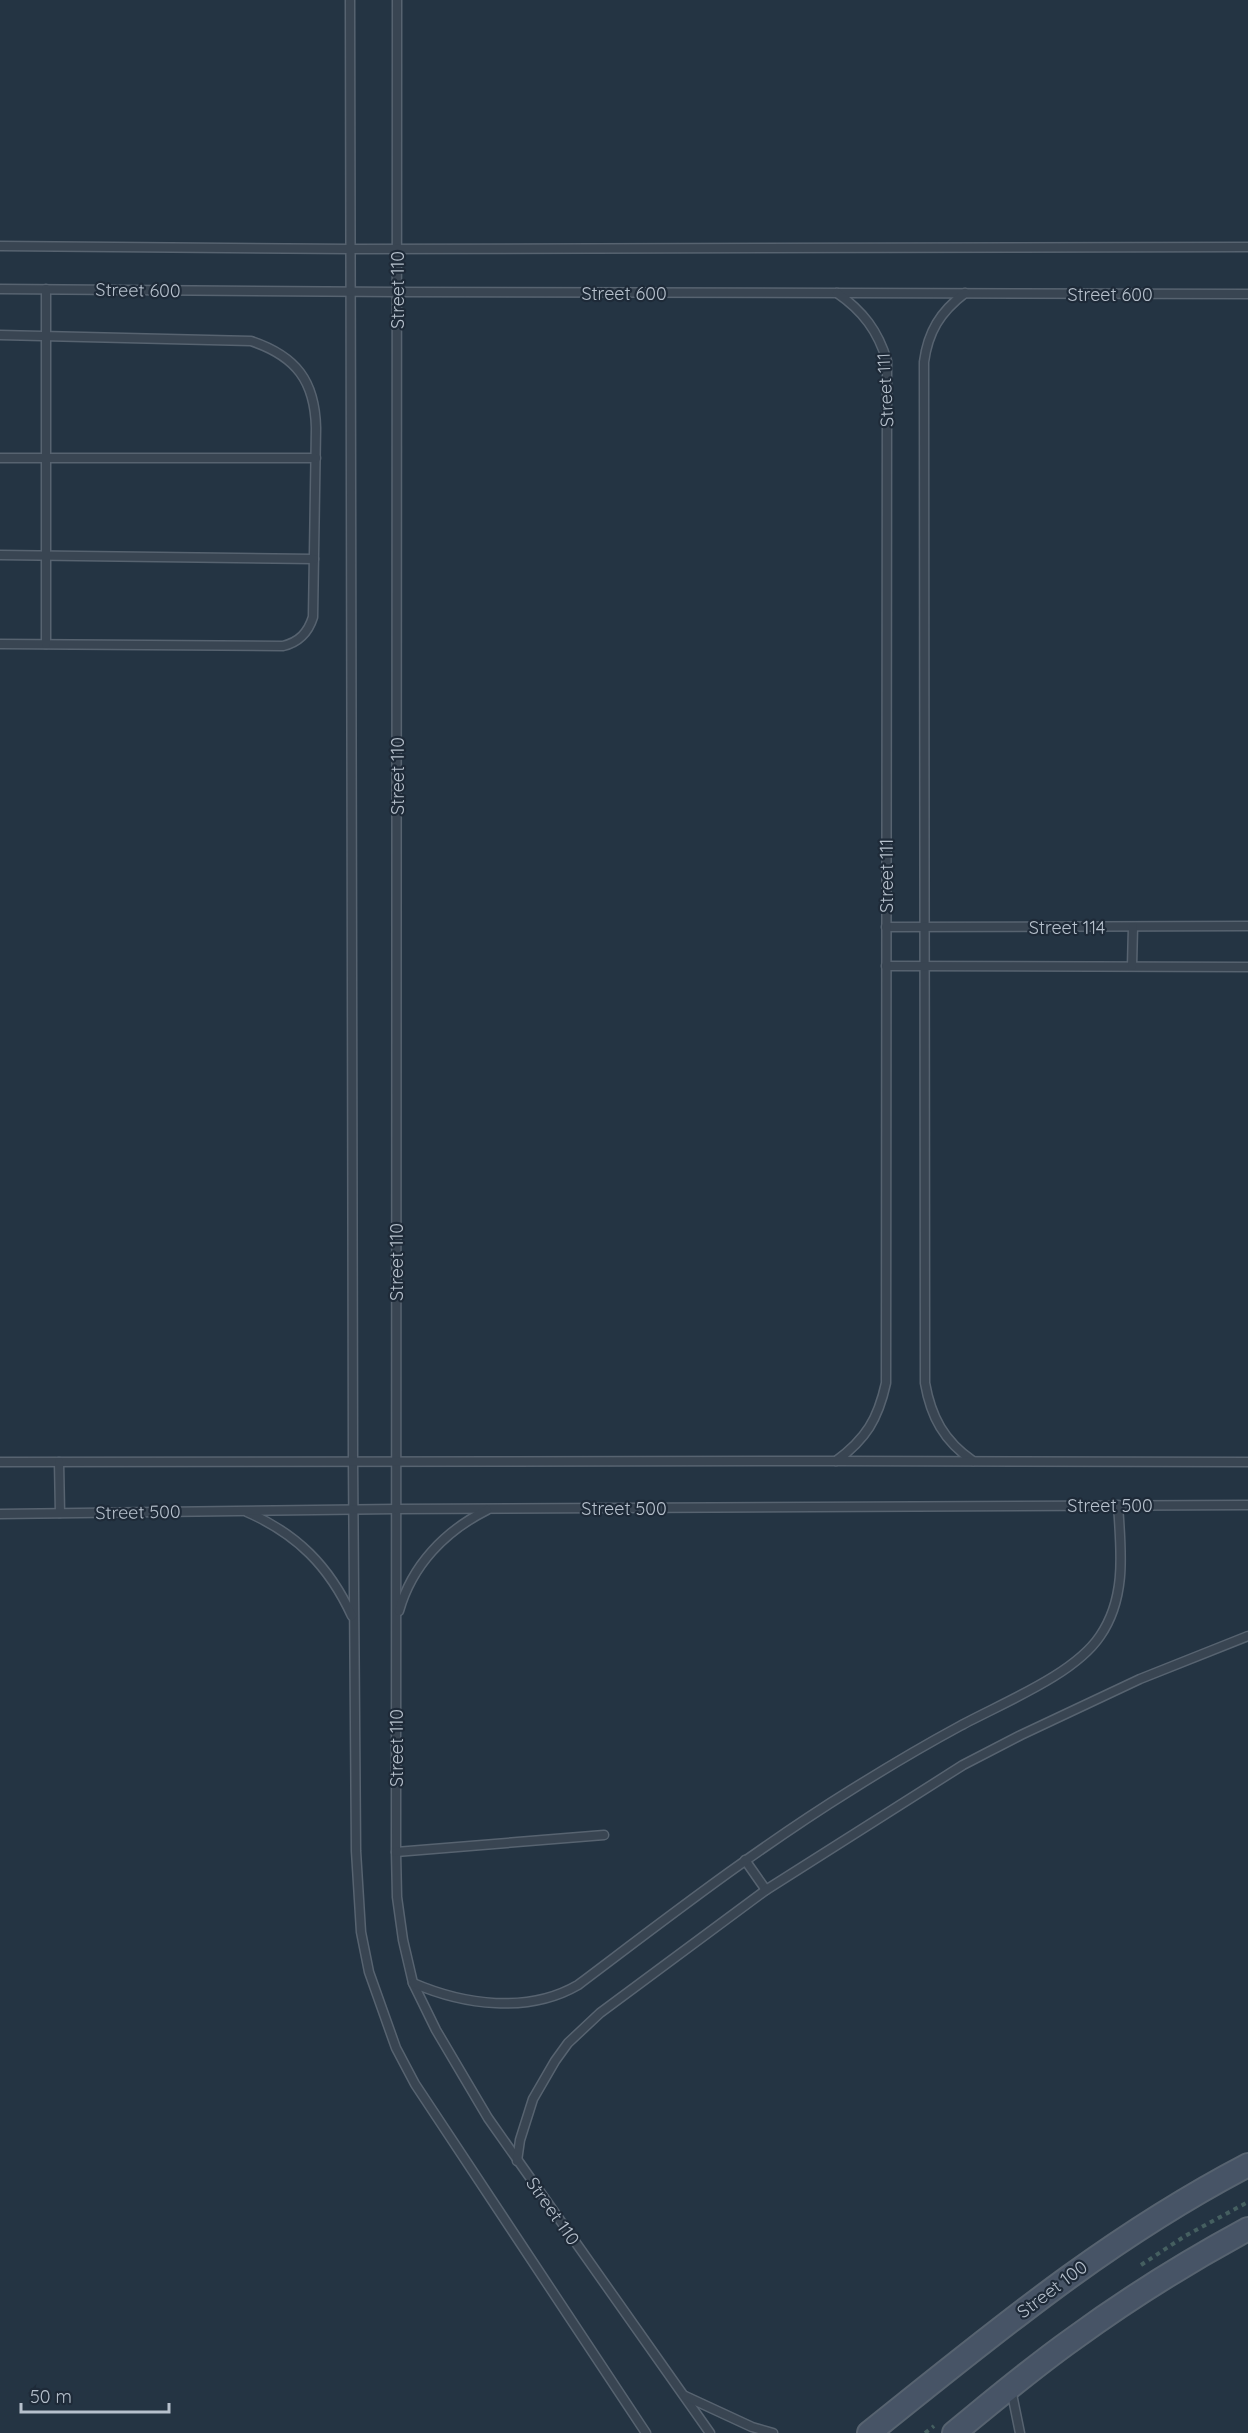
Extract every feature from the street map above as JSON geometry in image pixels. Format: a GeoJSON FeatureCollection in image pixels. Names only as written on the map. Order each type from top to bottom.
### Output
{"type":"FeatureCollection","features":[{"type":"Feature","properties":{"kind":"street","name":"Street 100"},"geometry":{"type":"LineString","coordinates":[[867,2433],[1081,2267],[1172,2208],[1248,2165]]}},
{"type":"Feature","properties":{"kind":"street"},"geometry":{"type":"LineString","coordinates":[[954,2433],[1072,2339],[1118,2307],[1166,2276],[1248,2229]]}},
{"type":"Feature","properties":{"kind":"lane"},"geometry":{"type":"LineString","coordinates":[[350,0],[352,1461],[357,1892],[369,1972],[396,2048],[415,2084],[646,2433]]}},
{"type":"Feature","properties":{"kind":"lane","name":"Street 110"},"geometry":{"type":"LineString","coordinates":[[397,0],[397,1897],[403,1940],[413,1983],[461,2074],[517,2161],[710,2433]]}},
{"type":"Feature","properties":{"kind":"lane"},"geometry":{"type":"LineString","coordinates":[[0,246],[350,249],[1248,247]]}},
{"type":"Feature","properties":{"kind":"lane","name":"Street 600"},"geometry":{"type":"LineString","coordinates":[[0,288],[350,292],[1248,294]]}},
{"type":"Feature","properties":{"kind":"lane"},"geometry":{"type":"LineString","coordinates":[[46,289],[46,644]]}},
{"type":"Feature","properties":{"kind":"lane","name":"Street 111"},"geometry":{"type":"LineString","coordinates":[[836,293],[857,309],[874,329],[887,361],[885,1383],[875,1420],[851,1449],[836,1461]]}},
{"type":"Feature","properties":{"kind":"lane","name":"Street 111"},"geometry":{"type":"LineString","coordinates":[[965,294],[946,310],[932,330],[924,362],[925,1383],[928,1402],[939,1428],[957,1450],[973,1461]]}},
{"type":"Feature","properties":{"kind":"lane"},"geometry":{"type":"LineString","coordinates":[[0,335],[251,341],[270,347],[287,357],[300,372],[310,389],[316,408],[311,624],[302,637],[290,644],[0,644]]}},
{"type":"Feature","properties":{"kind":"lane"},"geometry":{"type":"LineString","coordinates":[[0,458],[316,458]]}},
{"type":"Feature","properties":{"kind":"lane"},"geometry":{"type":"LineString","coordinates":[[0,555],[314,559]]}},
{"type":"Feature","properties":{"kind":"lane","name":"Street 114"},"geometry":{"type":"LineString","coordinates":[[886,927],[1248,926]]}},
{"type":"Feature","properties":{"kind":"lane"},"geometry":{"type":"LineString","coordinates":[[1132,966],[1133,927]]}},
{"type":"Feature","properties":{"kind":"lane"},"geometry":{"type":"LineString","coordinates":[[886,966],[1248,967]]}},
{"type":"Feature","properties":{"kind":"lane"},"geometry":{"type":"LineString","coordinates":[[0,1462],[1248,1462]]}},
{"type":"Feature","properties":{"kind":"lane"},"geometry":{"type":"LineString","coordinates":[[59,1462],[60,1514]]}},
{"type":"Feature","properties":{"kind":"lane","name":"Street 500"},"geometry":{"type":"LineString","coordinates":[[0,1514],[396,1509],[1248,1504]]}},
{"type":"Feature","properties":{"kind":"lane"},"geometry":{"type":"LineString","coordinates":[[413,1983],[435,1993],[485,2003],[536,2001],[561,1995],[578,1985],[745,1860],[797,1825],[903,1758],[1068,1668],[1086,1654],[1100,1636],[1111,1616],[1118,1594],[1121,1550],[1118,1505]]}},
{"type":"Feature","properties":{"kind":"lane"},"geometry":{"type":"LineString","coordinates":[[396,1623],[408,1587],[428,1555],[456,1528],[490,1509]]}},
{"type":"Feature","properties":{"kind":"lane"},"geometry":{"type":"LineString","coordinates":[[243,1511],[268,1521],[311,1552],[333,1580],[354,1619]]}},
{"type":"Feature","properties":{"kind":"lane"},"geometry":{"type":"LineString","coordinates":[[517,2161],[520,2140],[533,2098],[568,2043],[600,2013],[766,1890],[972,1760],[1100,1697],[1248,1636]]}},
{"type":"Feature","properties":{"kind":"lane"},"geometry":{"type":"LineString","coordinates":[[396,1852],[604,1835]]}},
{"type":"Feature","properties":{"kind":"lane"},"geometry":{"type":"LineString","coordinates":[[745,1860],[766,1890]]}},
{"type":"Feature","properties":{"kind":"lane"},"geometry":{"type":"LineString","coordinates":[[1010,2388],[1020,2433]]}},
{"type":"Feature","properties":{"kind":"lane"},"geometry":{"type":"LineString","coordinates":[[684,2396],[752,2427],[773,2433]]}}]}
